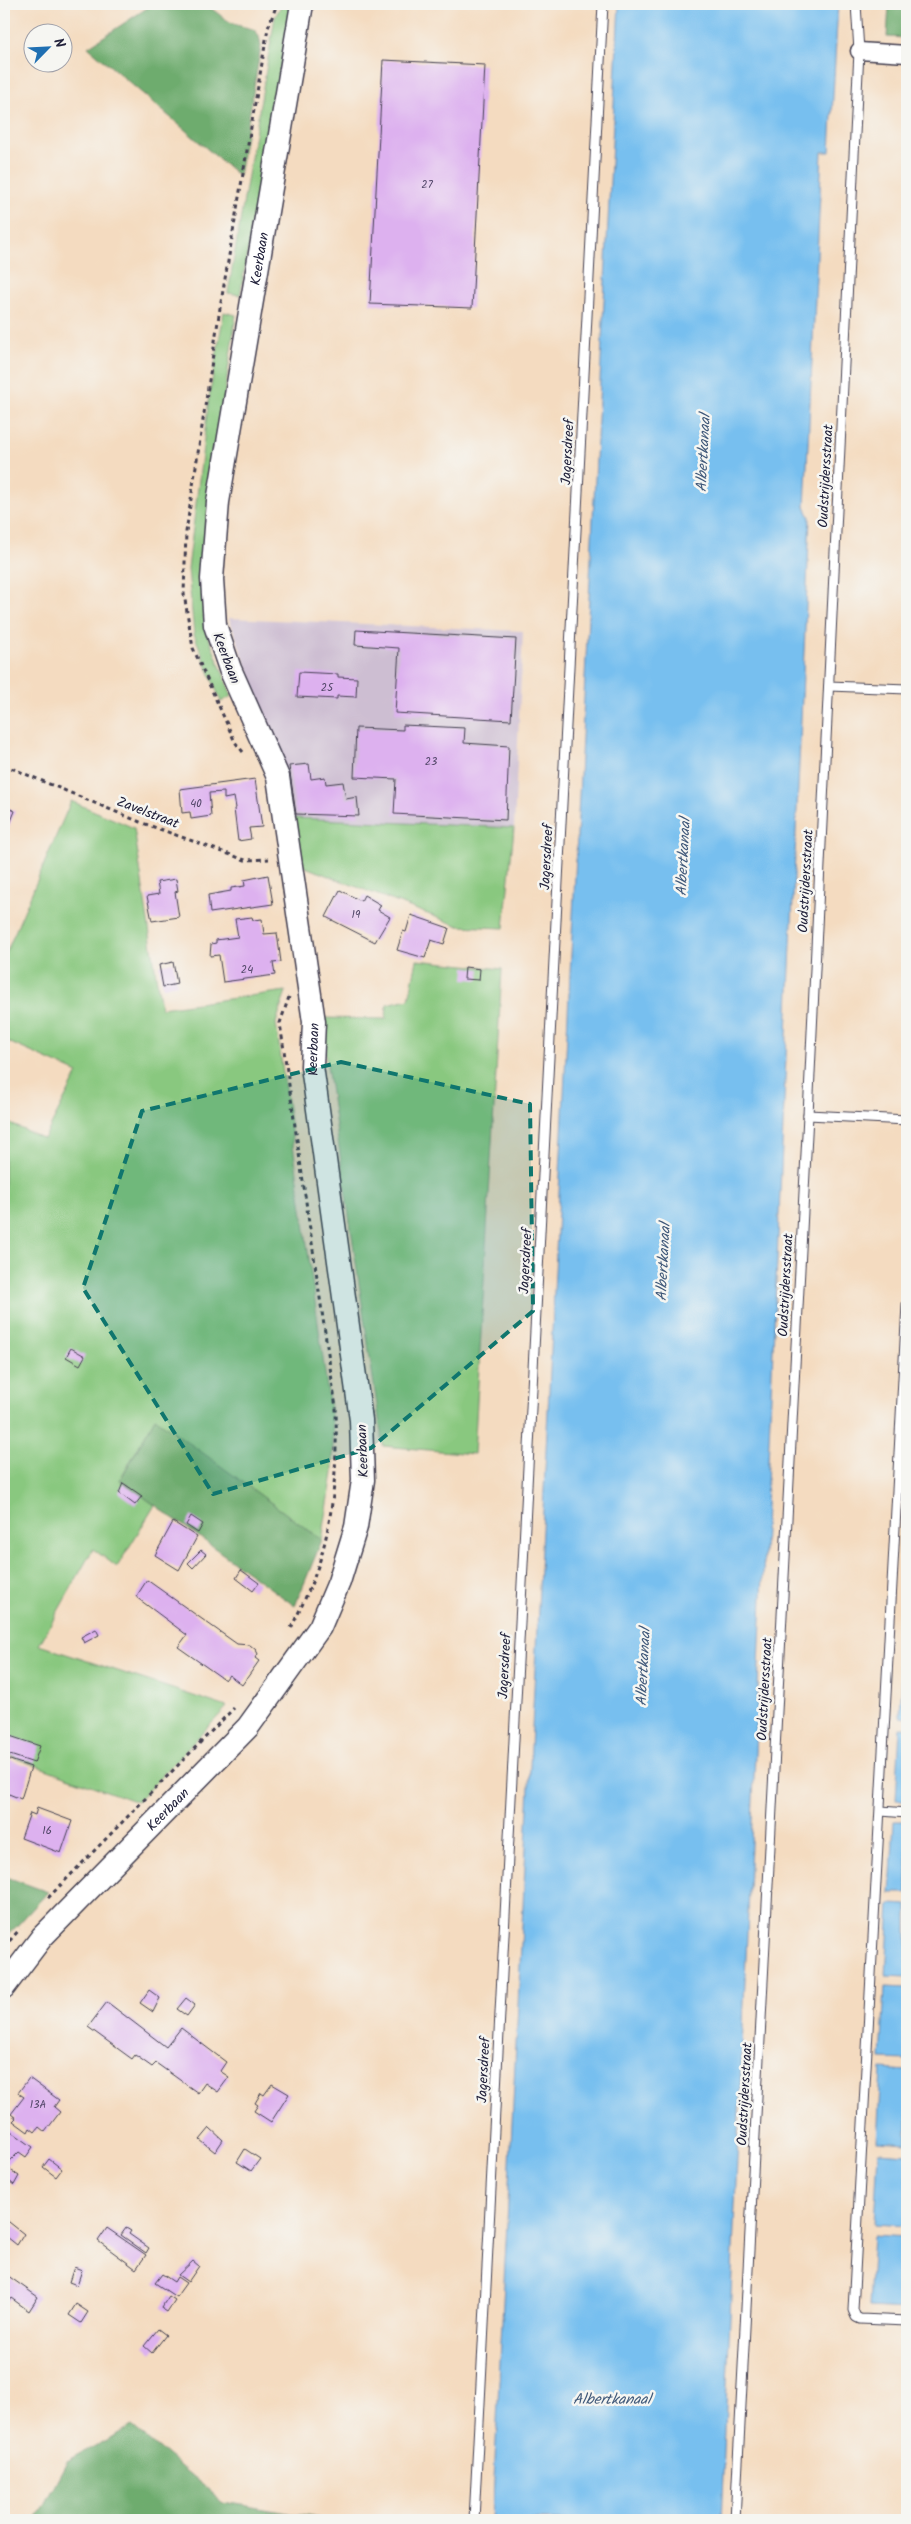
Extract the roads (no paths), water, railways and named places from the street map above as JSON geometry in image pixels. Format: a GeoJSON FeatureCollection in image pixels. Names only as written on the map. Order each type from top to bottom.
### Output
{"type":"FeatureCollection","features":[{"type":"Feature","properties":{"kind":"street","name":"Keerbaan"},"geometry":{"type":"LineString","coordinates":[[4,1987],[42,1937],[248,1727],[282,1682],[320,1627],[339,1582],[356,1526],[363,1480],[361,1420],[312,1066],[314,1022],[278,777],[230,669],[215,625],[212,579],[218,502],[302,4]]}},
{"type":"Feature","properties":{"kind":"street"},"geometry":{"type":"LineString","coordinates":[[859,51],[907,54]]}},
{"type":"Feature","properties":{"kind":"lane","name":"Jagersdreef"},"geometry":{"type":"LineString","coordinates":[[474,2520],[603,4]]}},
{"type":"Feature","properties":{"kind":"lane"},"geometry":{"type":"LineString","coordinates":[[856,4],[859,51]]}},
{"type":"Feature","properties":{"kind":"lane","name":"Oudstrijdersstraat"},"geometry":{"type":"LineString","coordinates":[[735,2520],[808,1115],[859,51]]}},
{"type":"Feature","properties":{"kind":"lane"},"geometry":{"type":"LineString","coordinates":[[829,686],[907,689]]}},
{"type":"Feature","properties":{"kind":"lane"},"geometry":{"type":"LineString","coordinates":[[808,1115],[907,1120]]}},
{"type":"Feature","properties":{"kind":"lane"},"geometry":{"type":"LineString","coordinates":[[907,1304],[853,2310],[856,2317],[860,2319],[907,2321]]}},
{"type":"Feature","properties":{"kind":"lane"},"geometry":{"type":"LineString","coordinates":[[880,1811],[907,1813]]}},
{"type":"Feature","properties":{"kind":"water","name":"Albertkanaal"},"geometry":{"type":"Polygon","coordinates":[[[619,4],[838,4],[830,152],[822,152],[805,507],[810,517],[721,2520],[492,2520],[619,4]]]}},
{"type":"Feature","properties":{"kind":"water"},"geometry":{"type":"Polygon","coordinates":[[[904,1645],[907,1646],[907,1718],[900,1717],[904,1645]]]}},
{"type":"Feature","properties":{"kind":"water"},"geometry":{"type":"Polygon","coordinates":[[[900,1728],[907,1728],[907,1800],[896,1800],[900,1728]]]}},
{"type":"Feature","properties":{"kind":"water"},"geometry":{"type":"Polygon","coordinates":[[[894,1821],[907,1821],[907,1893],[890,1893],[894,1821]]]}},
{"type":"Feature","properties":{"kind":"water"},"geometry":{"type":"Polygon","coordinates":[[[890,1904],[907,1905],[907,1977],[886,1976],[890,1904]]]}},
{"type":"Feature","properties":{"kind":"water"},"geometry":{"type":"Polygon","coordinates":[[[885,1987],[907,1988],[907,2060],[881,2059],[885,1987]]]}},
{"type":"Feature","properties":{"kind":"water"},"geometry":{"type":"Polygon","coordinates":[[[881,2069],[907,2071],[907,2143],[877,2141],[881,2069]]]}},
{"type":"Feature","properties":{"kind":"water"},"geometry":{"type":"Polygon","coordinates":[[[878,2152],[907,2154],[907,2226],[874,2224],[878,2152]]]}},
{"type":"Feature","properties":{"kind":"water"},"geometry":{"type":"Polygon","coordinates":[[[873,2235],[907,2237],[907,2309],[869,2307],[873,2235]]]}}]}
